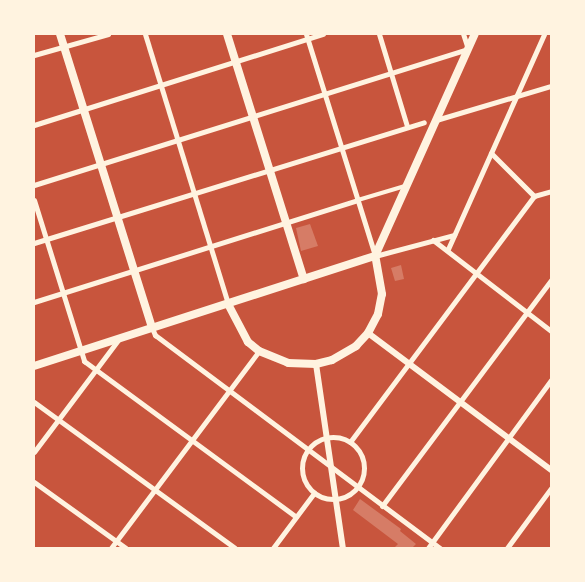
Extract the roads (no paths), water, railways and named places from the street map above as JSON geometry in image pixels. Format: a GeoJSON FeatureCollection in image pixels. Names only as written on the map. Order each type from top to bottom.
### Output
{"type":"FeatureCollection","features":[{"type":"Feature","properties":{"kind":"main road"},"geometry":{"type":"LineString","coordinates":[[60,34],[154,332]]}},
{"type":"Feature","properties":{"kind":"main road"},"geometry":{"type":"LineString","coordinates":[[227,34],[304,278]]}},
{"type":"Feature","properties":{"kind":"main road"},"geometry":{"type":"LineString","coordinates":[[228,304],[248,342],[259,351],[288,363],[316,364],[344,355],[368,333],[382,298],[375,256],[475,34]]}},
{"type":"Feature","properties":{"kind":"main road"},"geometry":{"type":"LineString","coordinates":[[34,366],[118,340],[154,332],[228,304],[375,256]]}},
{"type":"Feature","properties":{"kind":"street"},"geometry":{"type":"LineString","coordinates":[[34,55],[108,34]]}},
{"type":"Feature","properties":{"kind":"street"},"geometry":{"type":"LineString","coordinates":[[145,34],[176,140],[228,304]]}},
{"type":"Feature","properties":{"kind":"street"},"geometry":{"type":"LineString","coordinates":[[34,125],[307,36],[323,34]]}},
{"type":"Feature","properties":{"kind":"street"},"geometry":{"type":"LineString","coordinates":[[379,34],[407,126]]}},
{"type":"Feature","properties":{"kind":"street"},"geometry":{"type":"LineString","coordinates":[[34,185],[468,49],[463,34]]}},
{"type":"Feature","properties":{"kind":"street"},"geometry":{"type":"LineString","coordinates":[[448,249],[544,34]]}},
{"type":"Feature","properties":{"kind":"street"},"geometry":{"type":"LineString","coordinates":[[307,36],[375,256],[432,239],[454,235]]}},
{"type":"Feature","properties":{"kind":"street"},"geometry":{"type":"LineString","coordinates":[[34,244],[407,126],[436,120],[551,86]]}},
{"type":"Feature","properties":{"kind":"street"},"geometry":{"type":"LineString","coordinates":[[491,153],[534,196]]}},
{"type":"Feature","properties":{"kind":"street"},"geometry":{"type":"LineString","coordinates":[[34,302],[407,185]]}},
{"type":"Feature","properties":{"kind":"street"},"geometry":{"type":"LineString","coordinates":[[350,442],[534,196],[551,190]]}},
{"type":"Feature","properties":{"kind":"street"},"geometry":{"type":"LineString","coordinates":[[34,200],[79,352],[84,361],[296,517]]}},
{"type":"Feature","properties":{"kind":"street"},"geometry":{"type":"LineString","coordinates":[[432,239],[448,249],[551,331]]}},
{"type":"Feature","properties":{"kind":"street"},"geometry":{"type":"LineString","coordinates":[[382,506],[551,280]]}},
{"type":"Feature","properties":{"kind":"street"},"geometry":{"type":"LineString","coordinates":[[154,332],[307,451],[440,548]]}},
{"type":"Feature","properties":{"kind":"street"},"geometry":{"type":"LineString","coordinates":[[368,333],[551,470]]}},
{"type":"Feature","properties":{"kind":"street"},"geometry":{"type":"LineString","coordinates":[[34,452],[118,340]]}},
{"type":"Feature","properties":{"kind":"street"},"geometry":{"type":"LineString","coordinates":[[111,548],[259,351]]}},
{"type":"Feature","properties":{"kind":"street"},"geometry":{"type":"LineString","coordinates":[[316,364],[343,548]]}},
{"type":"Feature","properties":{"kind":"street"},"geometry":{"type":"LineString","coordinates":[[428,548],[551,380]]}},
{"type":"Feature","properties":{"kind":"street"},"geometry":{"type":"LineString","coordinates":[[34,402],[156,488],[235,548]]}},
{"type":"Feature","properties":{"kind":"street"},"geometry":{"type":"LineString","coordinates":[[327,438],[350,442],[361,454],[364,464],[358,488],[336,500],[314,493],[306,482],[302,470],[307,451],[327,438]]}},
{"type":"Feature","properties":{"kind":"street"},"geometry":{"type":"LineString","coordinates":[[34,482],[126,548]]}},
{"type":"Feature","properties":{"kind":"street"},"geometry":{"type":"LineString","coordinates":[[507,548],[551,488]]}},
{"type":"Feature","properties":{"kind":"street"},"geometry":{"type":"LineString","coordinates":[[273,548],[314,493]]}}]}
